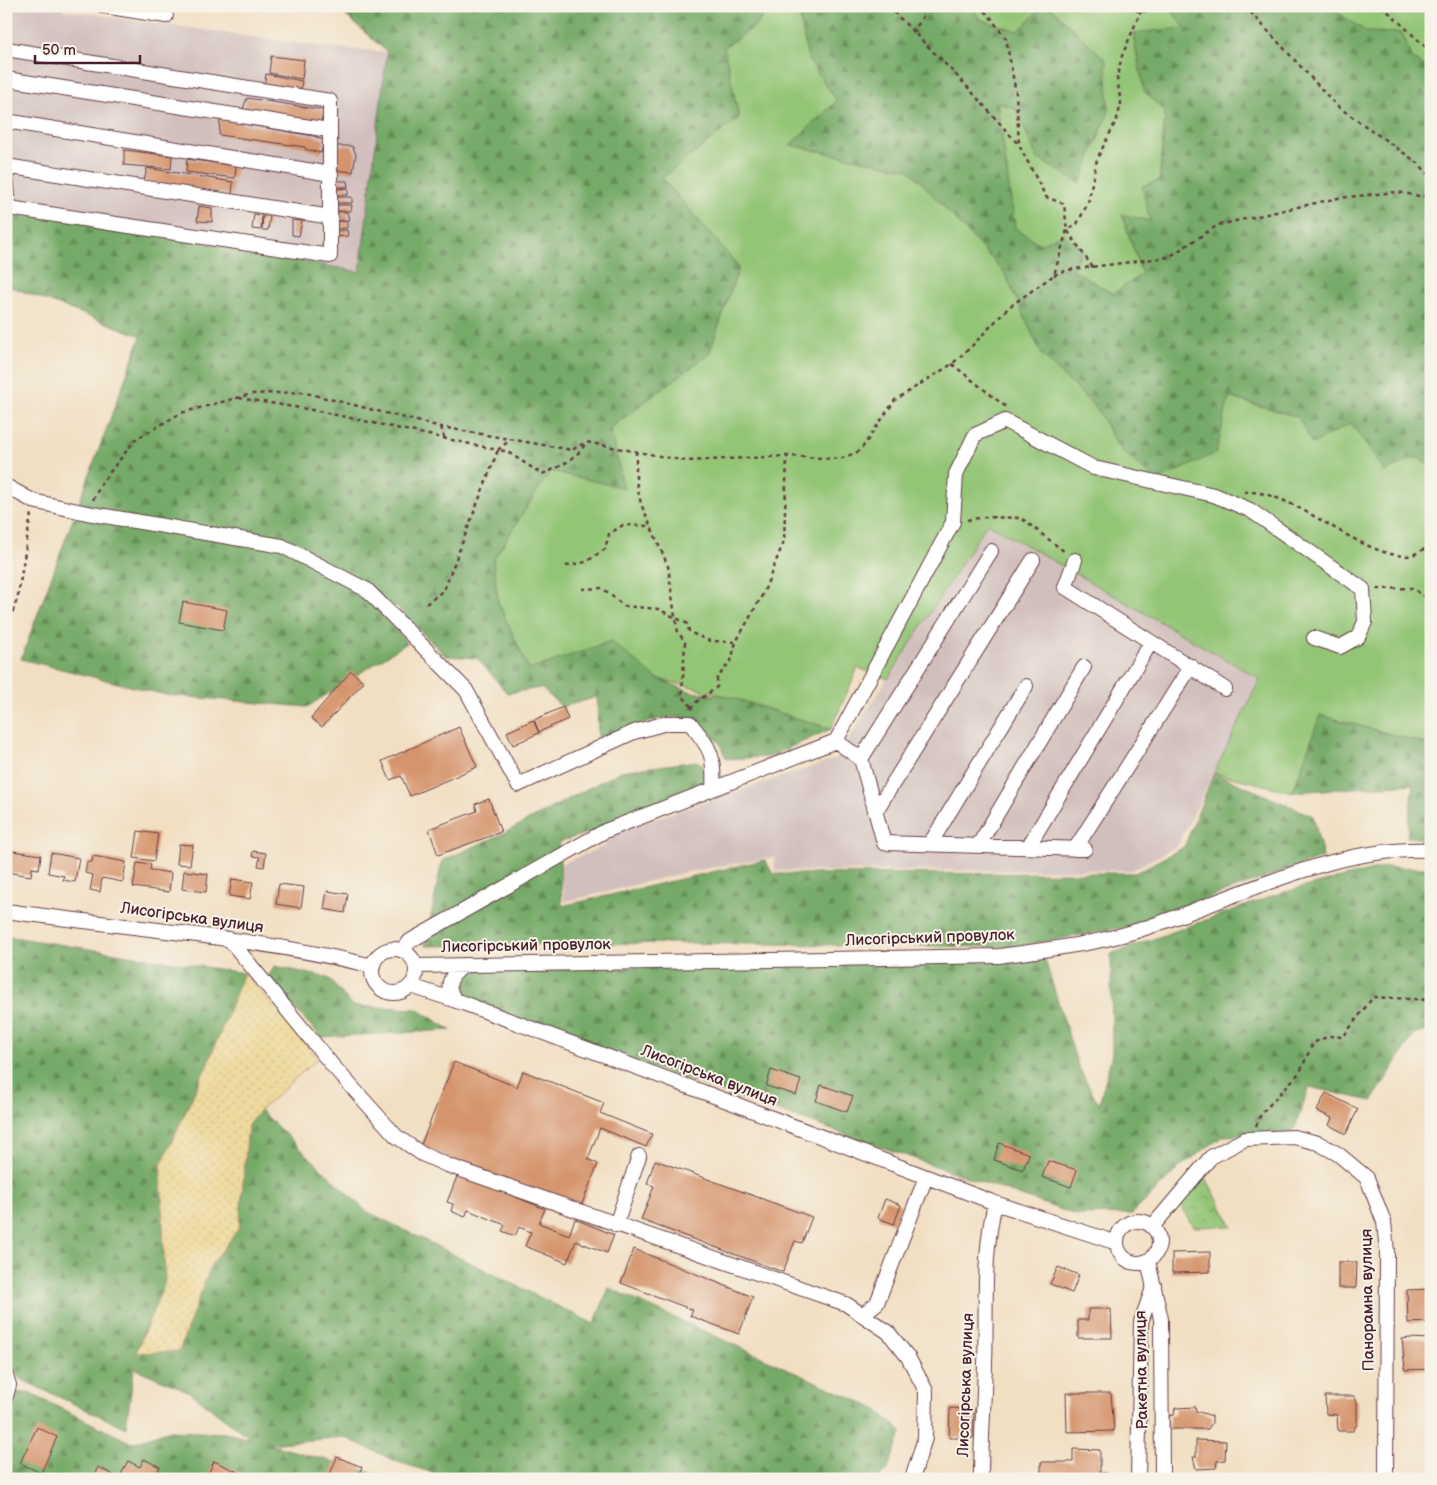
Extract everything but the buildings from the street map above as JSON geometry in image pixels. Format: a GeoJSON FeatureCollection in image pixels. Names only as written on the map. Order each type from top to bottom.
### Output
{"type":"FeatureCollection","features":[{"type":"Feature","properties":{"kind":"street"},"geometry":{"type":"LineString","coordinates":[[104,6],[166,16]]}},
{"type":"Feature","properties":{"kind":"street"},"geometry":{"type":"LineString","coordinates":[[6,49],[330,101],[330,256],[9,208],[6,173]]}},
{"type":"Feature","properties":{"kind":"street"},"geometry":{"type":"LineString","coordinates":[[6,79],[329,130]]}},
{"type":"Feature","properties":{"kind":"street"},"geometry":{"type":"LineString","coordinates":[[6,121],[331,174]]}},
{"type":"Feature","properties":{"kind":"street"},"geometry":{"type":"LineString","coordinates":[[6,166],[331,216]]}},
{"type":"Feature","properties":{"kind":"street"},"geometry":{"type":"LineString","coordinates":[[403,950],[410,941],[605,831],[836,741],[953,522],[956,474],[975,435],[1005,421],[1094,468],[1214,495],[1250,510],[1363,589],[1365,622],[1358,637],[1340,647],[1314,638]]}},
{"type":"Feature","properties":{"kind":"street"},"geometry":{"type":"LineString","coordinates":[[6,486],[33,501],[87,513],[282,546],[367,590],[466,690],[518,785],[634,732],[667,723],[690,723],[706,744],[715,762],[713,788]]}},
{"type":"Feature","properties":{"kind":"street"},"geometry":{"type":"LineString","coordinates":[[861,759],[991,551]]}},
{"type":"Feature","properties":{"kind":"street"},"geometry":{"type":"LineString","coordinates":[[875,812],[1034,560]]}},
{"type":"Feature","properties":{"kind":"street"},"geometry":{"type":"LineString","coordinates":[[1075,560],[1065,587],[1225,689]]}},
{"type":"Feature","properties":{"kind":"street"},"geometry":{"type":"LineString","coordinates":[[1028,848],[1151,642]]}},
{"type":"Feature","properties":{"kind":"street"},"geometry":{"type":"LineString","coordinates":[[836,741],[861,759],[884,843],[1080,849],[1191,666]]}},
{"type":"Feature","properties":{"kind":"street"},"geometry":{"type":"LineString","coordinates":[[978,846],[1084,667]]}},
{"type":"Feature","properties":{"kind":"street"},"geometry":{"type":"LineString","coordinates":[[930,844],[1026,686]]}},
{"type":"Feature","properties":{"kind":"street","name":"Лисогірський провулок"},"geometry":{"type":"LineString","coordinates":[[416,966],[999,956],[1066,947],[1132,932],[1326,864],[1393,852],[1431,850]]}},
{"type":"Feature","properties":{"kind":"street","name":"Лисогірська вулиця"},"geometry":{"type":"LineString","coordinates":[[6,911],[229,939],[325,954],[373,966]]}},
{"type":"Feature","properties":{"kind":"street"},"geometry":{"type":"LineString","coordinates":[[229,939],[333,1066],[408,1146],[447,1165],[846,1304],[888,1332],[908,1357],[926,1391],[925,1438],[912,1479]]}},
{"type":"Feature","properties":{"kind":"street"},"geometry":{"type":"LineString","coordinates":[[392,948],[403,950],[412,956],[416,966],[416,976],[411,986],[402,991],[391,992],[381,988],[372,974],[373,966],[382,952],[392,948]]}},
{"type":"Feature","properties":{"kind":"street"},"geometry":{"type":"LineString","coordinates":[[456,1000],[450,994],[449,983],[454,972],[465,964]]}},
{"type":"Feature","properties":{"kind":"street","name":"Лисогірська вулиця"},"geometry":{"type":"LineString","coordinates":[[411,986],[456,1000],[995,1203],[1117,1243]]}},
{"type":"Feature","properties":{"kind":"street","name":"Панорамна вулиця"},"geometry":{"type":"LineString","coordinates":[[1152,1227],[1211,1158],[1245,1139],[1294,1137],[1318,1143],[1338,1154],[1367,1178],[1384,1222],[1387,1251],[1386,1479]]}},
{"type":"Feature","properties":{"kind":"street"},"geometry":{"type":"LineString","coordinates":[[616,1225],[638,1156]]}},
{"type":"Feature","properties":{"kind":"street"},"geometry":{"type":"LineString","coordinates":[[862,1315],[877,1303],[926,1177]]}},
{"type":"Feature","properties":{"kind":"street","name":"Лисогірська вулиця"},"geometry":{"type":"LineString","coordinates":[[980,1479],[985,1364],[985,1270],[987,1236],[995,1203]]}},
{"type":"Feature","properties":{"kind":"street"},"geometry":{"type":"LineString","coordinates":[[1131,1222],[1142,1222],[1152,1227],[1156,1232],[1159,1245],[1157,1251],[1148,1261],[1136,1263],[1125,1259],[1121,1255],[1117,1243],[1119,1233],[1131,1222]]}},
{"type":"Feature","properties":{"kind":"street","name":"Ракетна вулиця"},"geometry":{"type":"LineString","coordinates":[[1148,1261],[1160,1319],[1162,1479]]}},
{"type":"Feature","properties":{"kind":"street"},"geometry":{"type":"LineString","coordinates":[[1138,1479],[1141,1322],[1154,1284]]}},
{"type":"Feature","properties":{"kind":"street"},"geometry":{"type":"LineString","coordinates":[[6,1376],[9,1385],[6,1396]]}},
{"type":"Feature","properties":{"kind":"path"},"geometry":{"type":"LineString","coordinates":[[888,6],[963,82],[1019,145],[1046,197],[1064,204],[1067,230],[1054,275]]}},
{"type":"Feature","properties":{"kind":"path"},"geometry":{"type":"LineString","coordinates":[[913,33],[929,6]]}},
{"type":"Feature","properties":{"kind":"path"},"geometry":{"type":"LineString","coordinates":[[978,6],[989,15],[1006,38],[1016,93],[1019,145]]}},
{"type":"Feature","properties":{"kind":"path"},"geometry":{"type":"LineString","coordinates":[[1128,6],[1140,12],[1170,6]]}},
{"type":"Feature","properties":{"kind":"path"},"geometry":{"type":"LineString","coordinates":[[1067,230],[1077,224],[1088,202],[1097,159],[1117,119],[1121,104],[1117,78],[1122,56],[1143,6]]}},
{"type":"Feature","properties":{"kind":"path"},"geometry":{"type":"LineString","coordinates":[[1245,6],[1337,106],[1418,163],[1431,177]]}},
{"type":"Feature","properties":{"kind":"path"},"geometry":{"type":"LineString","coordinates":[[1382,6],[1431,52]]}},
{"type":"Feature","properties":{"kind":"path"},"geometry":{"type":"LineString","coordinates":[[87,513],[102,482],[136,439],[181,413],[251,394],[302,392],[441,427],[572,450],[586,442],[686,461],[787,456],[840,459],[860,451],[894,400],[952,364],[1009,307],[1054,275],[1068,270],[1169,257],[1218,224],[1338,198],[1396,192],[1431,198]]}},
{"type":"Feature","properties":{"kind":"path"},"geometry":{"type":"LineString","coordinates":[[1067,230],[1094,268]]}},
{"type":"Feature","properties":{"kind":"path"},"geometry":{"type":"LineString","coordinates":[[952,364],[1006,406],[1005,421]]}},
{"type":"Feature","properties":{"kind":"path"},"geometry":{"type":"LineString","coordinates":[[237,398],[318,411],[445,440],[506,451],[542,474],[565,464],[580,453],[586,442]]}},
{"type":"Feature","properties":{"kind":"path"},"geometry":{"type":"LineString","coordinates":[[441,427],[445,440]]}},
{"type":"Feature","properties":{"kind":"path"},"geometry":{"type":"LineString","coordinates":[[426,604],[444,590],[498,450],[511,439]]}},
{"type":"Feature","properties":{"kind":"path"},"geometry":{"type":"LineString","coordinates":[[636,451],[636,482],[641,504],[658,547],[668,566],[674,617],[678,632],[685,642],[682,695],[692,708]]}},
{"type":"Feature","properties":{"kind":"path"},"geometry":{"type":"LineString","coordinates":[[690,723],[692,708],[718,687],[717,678],[731,661],[736,642],[763,594],[784,541],[787,456]]}},
{"type":"Feature","properties":{"kind":"path"},"geometry":{"type":"LineString","coordinates":[[1242,492],[1252,492],[1280,500],[1382,552],[1408,556],[1431,545]]}},
{"type":"Feature","properties":{"kind":"path"},"geometry":{"type":"LineString","coordinates":[[6,614],[12,614],[18,596],[33,501]]}},
{"type":"Feature","properties":{"kind":"path"},"geometry":{"type":"LineString","coordinates":[[953,522],[984,517],[1021,518],[1075,560]]}},
{"type":"Feature","properties":{"kind":"path"},"geometry":{"type":"LineString","coordinates":[[566,566],[586,562],[605,549],[609,534],[623,525],[651,526]]}},
{"type":"Feature","properties":{"kind":"path"},"geometry":{"type":"LineString","coordinates":[[582,589],[602,588],[624,606],[658,609],[688,624],[689,632],[710,641],[736,642]]}},
{"type":"Feature","properties":{"kind":"path"},"geometry":{"type":"LineString","coordinates":[[1363,589],[1412,588],[1431,601]]}},
{"type":"Feature","properties":{"kind":"path"},"geometry":{"type":"LineString","coordinates":[[1252,1139],[1261,1114],[1300,1072],[1313,1043],[1329,1036],[1343,1037],[1373,997],[1431,1000]]}},
{"type":"Feature","properties":{"kind":"shaded area"},"geometry":{"type":"Polygon","coordinates":[[[6,6],[62,6],[63,10],[316,46],[387,52],[361,272],[6,205],[6,6]]]}},
{"type":"Feature","properties":{"kind":"shaded area"},"geometry":{"type":"Polygon","coordinates":[[[987,523],[1260,679],[1178,845],[1133,870],[775,871],[774,857],[687,872],[564,902],[561,864],[604,846],[614,832],[836,759],[987,523]]]}},
{"type":"Feature","properties":{"kind":"green space"},"geometry":{"type":"Polygon","coordinates":[[[335,6],[769,6],[757,25],[724,47],[739,118],[662,178],[739,267],[709,354],[610,428],[624,488],[550,471],[493,560],[498,602],[529,670],[611,641],[656,678],[692,692],[727,696],[831,729],[769,757],[726,759],[720,744],[696,719],[667,717],[598,737],[597,697],[562,707],[541,688],[507,693],[477,658],[445,656],[396,606],[384,616],[407,643],[307,707],[166,695],[21,659],[141,336],[6,285],[6,205],[360,272],[387,52],[335,6]]]}},
{"type":"Feature","properties":{"kind":"green space"},"geometry":{"type":"Polygon","coordinates":[[[769,6],[798,6],[808,59],[837,101],[790,145],[910,170],[1004,272],[1042,355],[1097,409],[1118,447],[1216,453],[1228,397],[1298,417],[1351,423],[1431,464],[1431,745],[1320,715],[1293,792],[1214,773],[1260,679],[987,523],[888,679],[858,668],[831,729],[727,696],[655,678],[611,641],[529,671],[498,602],[493,560],[550,471],[709,354],[739,267],[662,178],[739,118],[724,47],[757,25],[769,6]]]}},
{"type":"Feature","properties":{"kind":"green space"},"geometry":{"type":"Polygon","coordinates":[[[798,6],[972,6],[979,19],[1018,31],[1044,6],[1049,6],[1106,60],[1109,111],[1080,183],[1038,159],[1015,108],[997,102],[1015,228],[1040,244],[1063,234],[1083,250],[1072,269],[1113,294],[1142,274],[1122,214],[1150,221],[1142,186],[1160,180],[1165,112],[1144,91],[1133,33],[1185,28],[1168,6],[1327,6],[1367,32],[1402,33],[1413,59],[1431,70],[1431,464],[1416,457],[1385,472],[1351,423],[1312,444],[1298,417],[1229,397],[1216,453],[1156,481],[1118,447],[1097,409],[1042,355],[1004,272],[910,170],[790,145],[837,101],[808,59],[798,6]]]}},
{"type":"Feature","properties":{"kind":"green space"},"geometry":{"type":"Polygon","coordinates":[[[972,6],[1044,6],[1018,31],[979,19],[972,6]]]}},
{"type":"Feature","properties":{"kind":"green space"},"geometry":{"type":"Polygon","coordinates":[[[1049,6],[1168,6],[1185,28],[1133,34],[1144,91],[1166,112],[1159,181],[1150,222],[1122,215],[1142,274],[1113,294],[1072,269],[1015,228],[997,102],[1015,108],[1038,159],[1106,60],[1049,6]]]}},
{"type":"Feature","properties":{"kind":"green space"},"geometry":{"type":"Polygon","coordinates":[[[1327,6],[1431,6],[1431,70],[1413,60],[1402,33],[1367,33],[1327,6]]]}},
{"type":"Feature","properties":{"kind":"green space"},"geometry":{"type":"Polygon","coordinates":[[[1320,715],[1431,745],[1431,839],[1407,837],[1413,784],[1293,792],[1320,715]]]}},
{"type":"Feature","properties":{"kind":"green space"},"geometry":{"type":"Polygon","coordinates":[[[697,761],[736,788],[559,842],[562,906],[765,860],[773,874],[1135,873],[1184,847],[1214,773],[1313,816],[1323,857],[1130,926],[1015,947],[671,943],[425,946],[442,861],[506,832],[621,771],[697,761]]]}},
{"type":"Feature","properties":{"kind":"green space"},"geometry":{"type":"Polygon","coordinates":[[[1385,867],[1431,868],[1431,1030],[1414,1034],[1372,1101],[1309,1087],[1293,1133],[1223,1136],[1181,1166],[1132,1214],[1076,1215],[463,1003],[469,970],[1045,960],[1078,1066],[1099,1105],[1112,1054],[1111,954],[1284,892],[1385,867]]]}},
{"type":"Feature","properties":{"kind":"green space"},"geometry":{"type":"Polygon","coordinates":[[[6,936],[244,973],[209,1061],[161,1165],[165,1282],[136,1352],[179,1351],[211,1265],[239,1228],[248,1125],[260,1110],[366,1211],[594,1324],[609,1288],[876,1409],[902,1432],[887,1471],[877,1479],[453,1479],[398,1462],[344,1437],[268,1444],[396,1479],[6,1479],[6,1392],[29,1393],[132,1443],[167,1431],[225,1433],[251,1439],[190,1392],[134,1368],[126,1428],[20,1379],[6,1360],[6,936]]]}},
{"type":"Feature","properties":{"kind":"green space"},"geometry":{"type":"Polygon","coordinates":[[[275,966],[328,978],[353,1006],[417,1009],[451,1030],[321,1037],[267,978],[275,966]]]}},
{"type":"Feature","properties":{"kind":"green space"},"geometry":{"type":"Polygon","coordinates":[[[1205,1176],[1232,1226],[1194,1227],[1179,1203],[1205,1176]]]}},
{"type":"Feature","properties":{"kind":"sand"},"geometry":{"type":"Polygon","coordinates":[[[244,973],[318,1058],[260,1110],[248,1125],[239,1228],[211,1265],[179,1351],[136,1353],[165,1282],[161,1165],[209,1061],[244,973]]]}}]}
